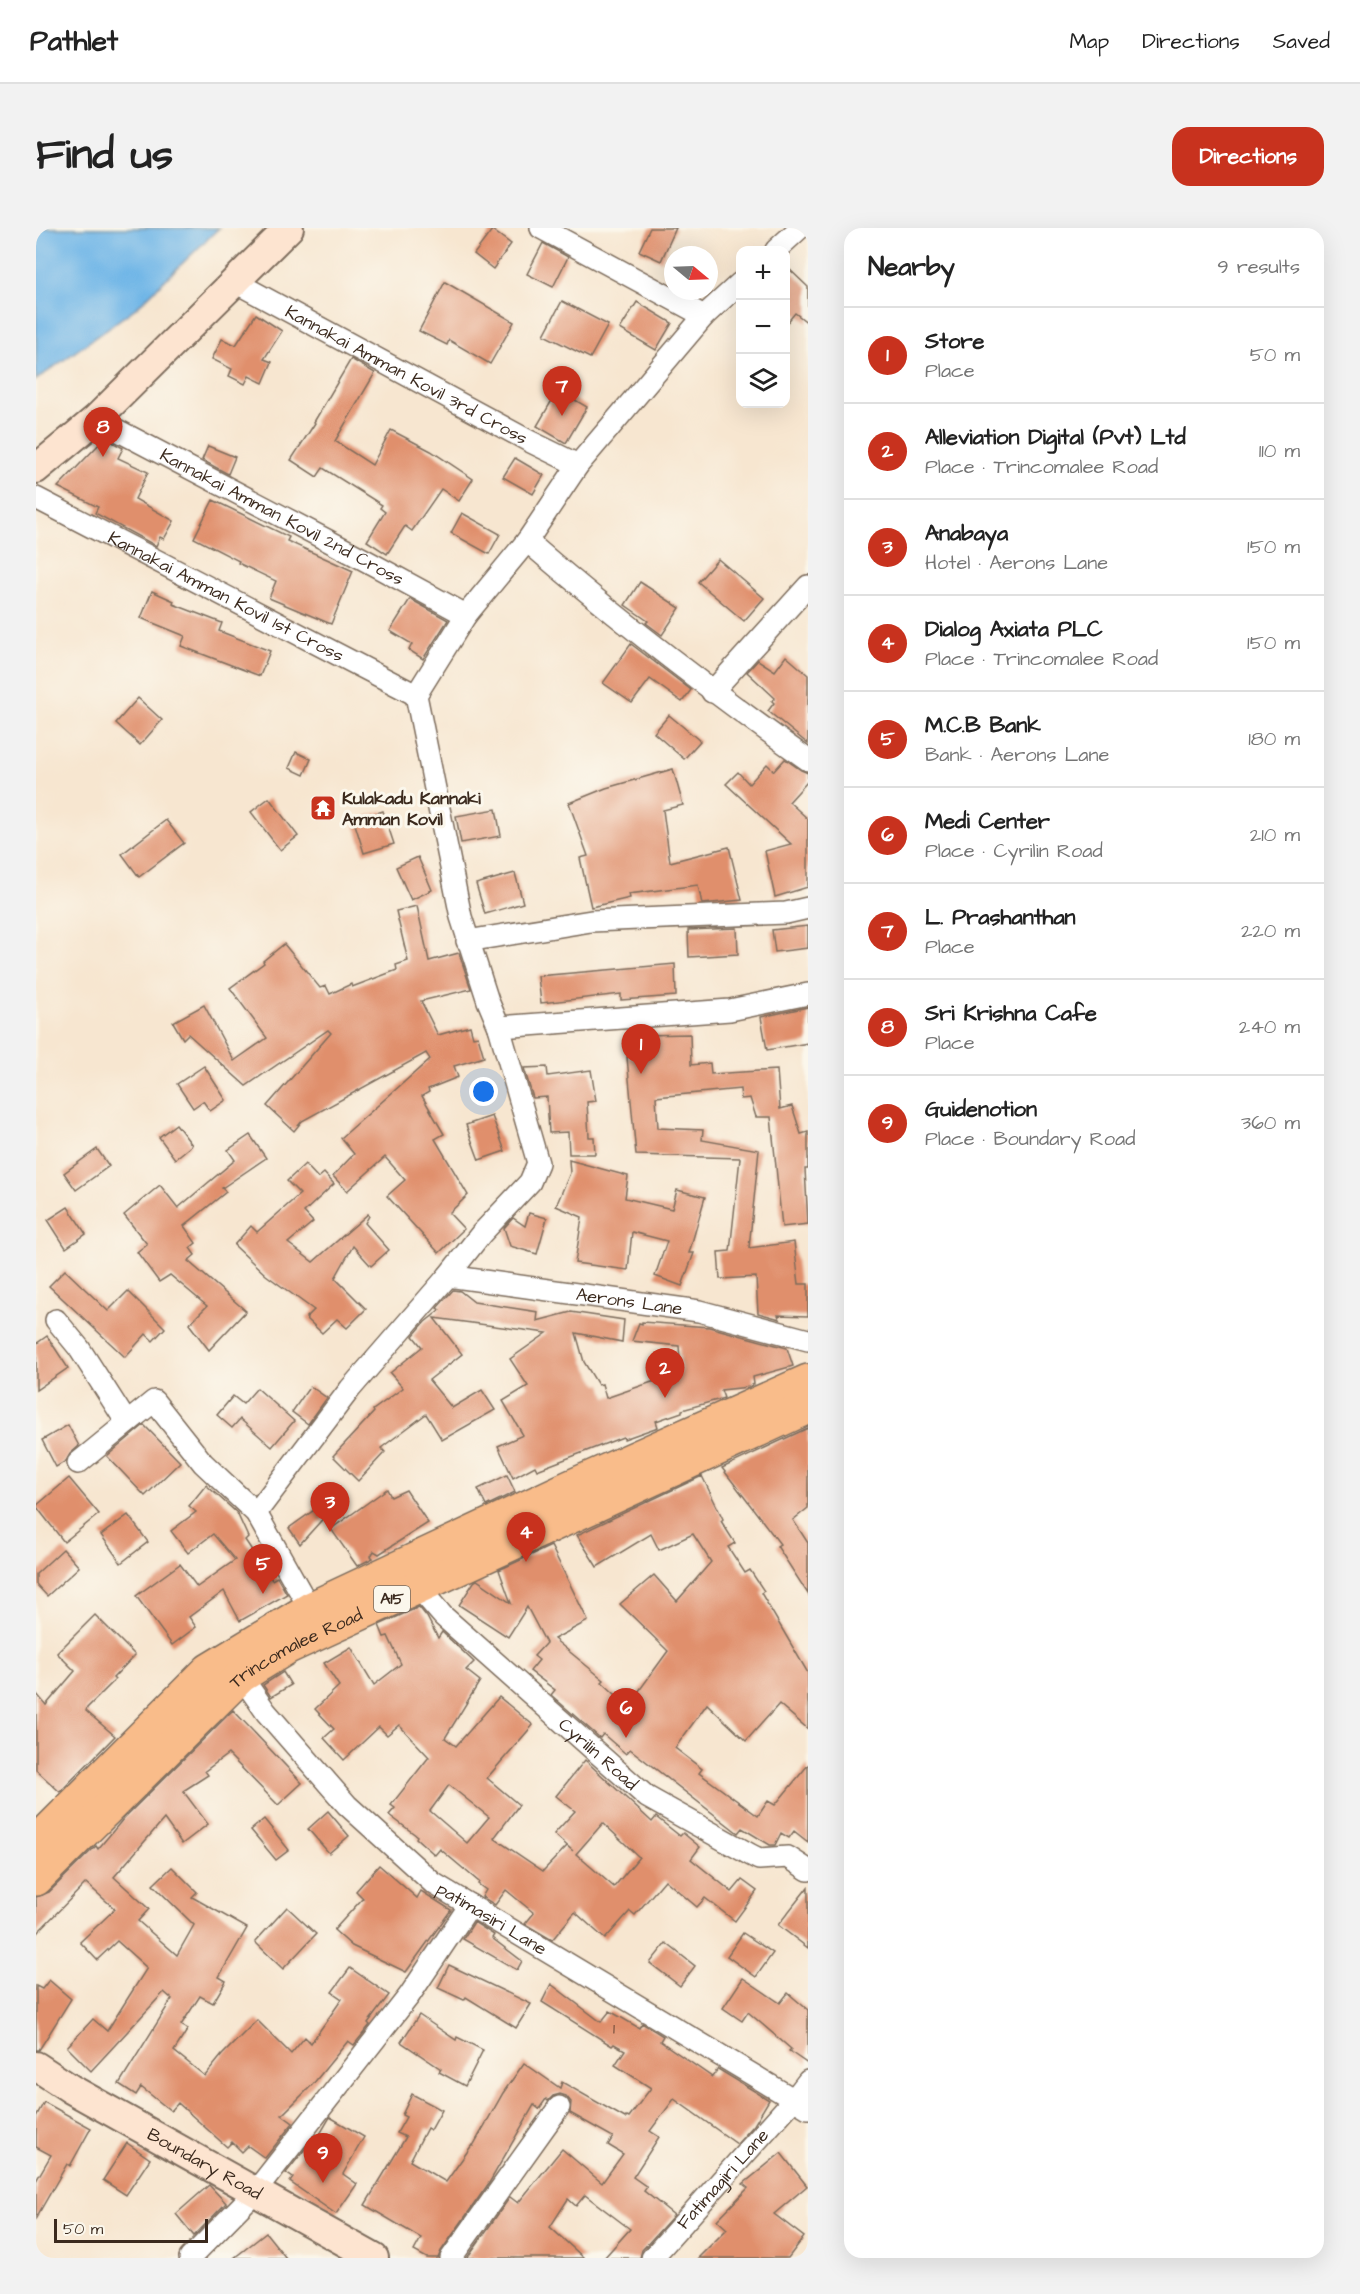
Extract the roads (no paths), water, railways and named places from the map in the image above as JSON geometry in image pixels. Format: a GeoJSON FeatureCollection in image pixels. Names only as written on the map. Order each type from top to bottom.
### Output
{"type":"FeatureCollection","features":[{"type":"Feature","properties":{"kind":"highway","name":"Trincomalee Road"},"geometry":{"type":"LineString","coordinates":[[36,1843],[209,1670],[310,1609],[570,1487],[808,1381]]}},
{"type":"Feature","properties":{"kind":"highway","name":"Trincomalee Road"},"geometry":{"type":"LineString","coordinates":[[36,1879],[241,1676],[288,1647],[808,1407]]}},
{"type":"Feature","properties":{"kind":"main road"},"geometry":{"type":"LineString","coordinates":[[36,469],[96,420],[289,228]]}},
{"type":"Feature","properties":{"kind":"main road","name":"Boundary Road"},"geometry":{"type":"LineString","coordinates":[[36,2066],[71,2089],[374,2258]]}},
{"type":"Feature","properties":{"kind":"street"},"geometry":{"type":"LineString","coordinates":[[541,228],[704,316]]}},
{"type":"Feature","properties":{"kind":"street"},"geometry":{"type":"LineString","coordinates":[[781,246],[801,228]]}},
{"type":"Feature","properties":{"kind":"street","name":"Kannakai Amman Kovil 3rd Cross"},"geometry":{"type":"LineString","coordinates":[[235,282],[529,441],[578,465]]}},
{"type":"Feature","properties":{"kind":"street"},"geometry":{"type":"LineString","coordinates":[[256,1513],[350,1389],[448,1276],[481,1234],[530,1182],[538,1163],[500,1027],[467,941],[416,695],[466,615],[527,541],[578,465],[704,316],[736,287]]}},
{"type":"Feature","properties":{"kind":"street","name":"Kannakai Amman Kovil 2nd Cross"},"geometry":{"type":"LineString","coordinates":[[96,420],[362,558],[466,615]]}},
{"type":"Feature","properties":{"kind":"street","name":"Kannakai Amman Kovil 1st Cross"},"geometry":{"type":"LineString","coordinates":[[36,498],[416,695]]}},
{"type":"Feature","properties":{"kind":"street"},"geometry":{"type":"LineString","coordinates":[[527,541],[592,598],[712,692],[808,760]]}},
{"type":"Feature","properties":{"kind":"street"},"geometry":{"type":"LineString","coordinates":[[712,692],[808,586]]}},
{"type":"Feature","properties":{"kind":"street"},"geometry":{"type":"LineString","coordinates":[[467,941],[591,921],[786,913],[808,908]]}},
{"type":"Feature","properties":{"kind":"street"},"geometry":{"type":"LineString","coordinates":[[500,1027],[730,1010],[808,994]]}},
{"type":"Feature","properties":{"kind":"street","name":"Aerons Lane"},"geometry":{"type":"LineString","coordinates":[[448,1276],[699,1311],[808,1340]]}},
{"type":"Feature","properties":{"kind":"street"},"geometry":{"type":"LineString","coordinates":[[56,1320],[79,1348],[127,1423]]}},
{"type":"Feature","properties":{"kind":"street"},"geometry":{"type":"LineString","coordinates":[[78,1463],[154,1401],[202,1463],[256,1513],[310,1609]]}},
{"type":"Feature","properties":{"kind":"street","name":"Cyrilin Road"},"geometry":{"type":"LineString","coordinates":[[417,1587],[442,1616],[647,1797],[759,1859],[788,1857],[808,1870]]}},
{"type":"Feature","properties":{"kind":"street","name":"patimasiri Lane"},"geometry":{"type":"LineString","coordinates":[[241,1676],[267,1712],[347,1805],[433,1883],[801,2104]]}},
{"type":"Feature","properties":{"kind":"street"},"geometry":{"type":"LineString","coordinates":[[190,2258],[255,2192],[409,1996],[470,1905]]}},
{"type":"Feature","properties":{"kind":"street","name":"Fatimagiri Lane"},"geometry":{"type":"LineString","coordinates":[[652,2258],[801,2104],[808,2081]]}},
{"type":"Feature","properties":{"kind":"street"},"geometry":{"type":"LineString","coordinates":[[452,2258],[559,2108]]}},
{"type":"Feature","properties":{"kind":"water"},"geometry":{"type":"Polygon","coordinates":[[[36,228],[219,228],[137,307],[36,380],[36,228]]]}},
{"type":"Feature","properties":{"kind":"place","name":"L. Prashanthan"},"geometry":{"type":"Point","coordinates":[562,416]}},
{"type":"Feature","properties":{"kind":"place","name":"Sri Krishna Cafe"},"geometry":{"type":"Point","coordinates":[103,457]}},
{"type":"Feature","properties":{"kind":"place","name":"Kulakadu Kannaki Amman Kovil"},"geometry":{"type":"Point","coordinates":[323,808]}},
{"type":"Feature","properties":{"kind":"place","name":"Store"},"geometry":{"type":"Point","coordinates":[641,1074]}},
{"type":"Feature","properties":{"kind":"place","name":"Alleviation Digital (Pvt) Ltd"},"geometry":{"type":"Point","coordinates":[665,1398]}},
{"type":"Feature","properties":{"kind":"place","name":"Anabaya"},"geometry":{"type":"Point","coordinates":[330,1532]}},
{"type":"Feature","properties":{"kind":"place","name":"Dialog Axiata PLC"},"geometry":{"type":"Point","coordinates":[526,1562]}},
{"type":"Feature","properties":{"kind":"place","name":"M.C.B Bank"},"geometry":{"type":"Point","coordinates":[263,1594]}},
{"type":"Feature","properties":{"kind":"place","name":"Medi Center"},"geometry":{"type":"Point","coordinates":[626,1738]}},
{"type":"Feature","properties":{"kind":"place","name":"Guidenotion"},"geometry":{"type":"Point","coordinates":[323,2183]}}]}
